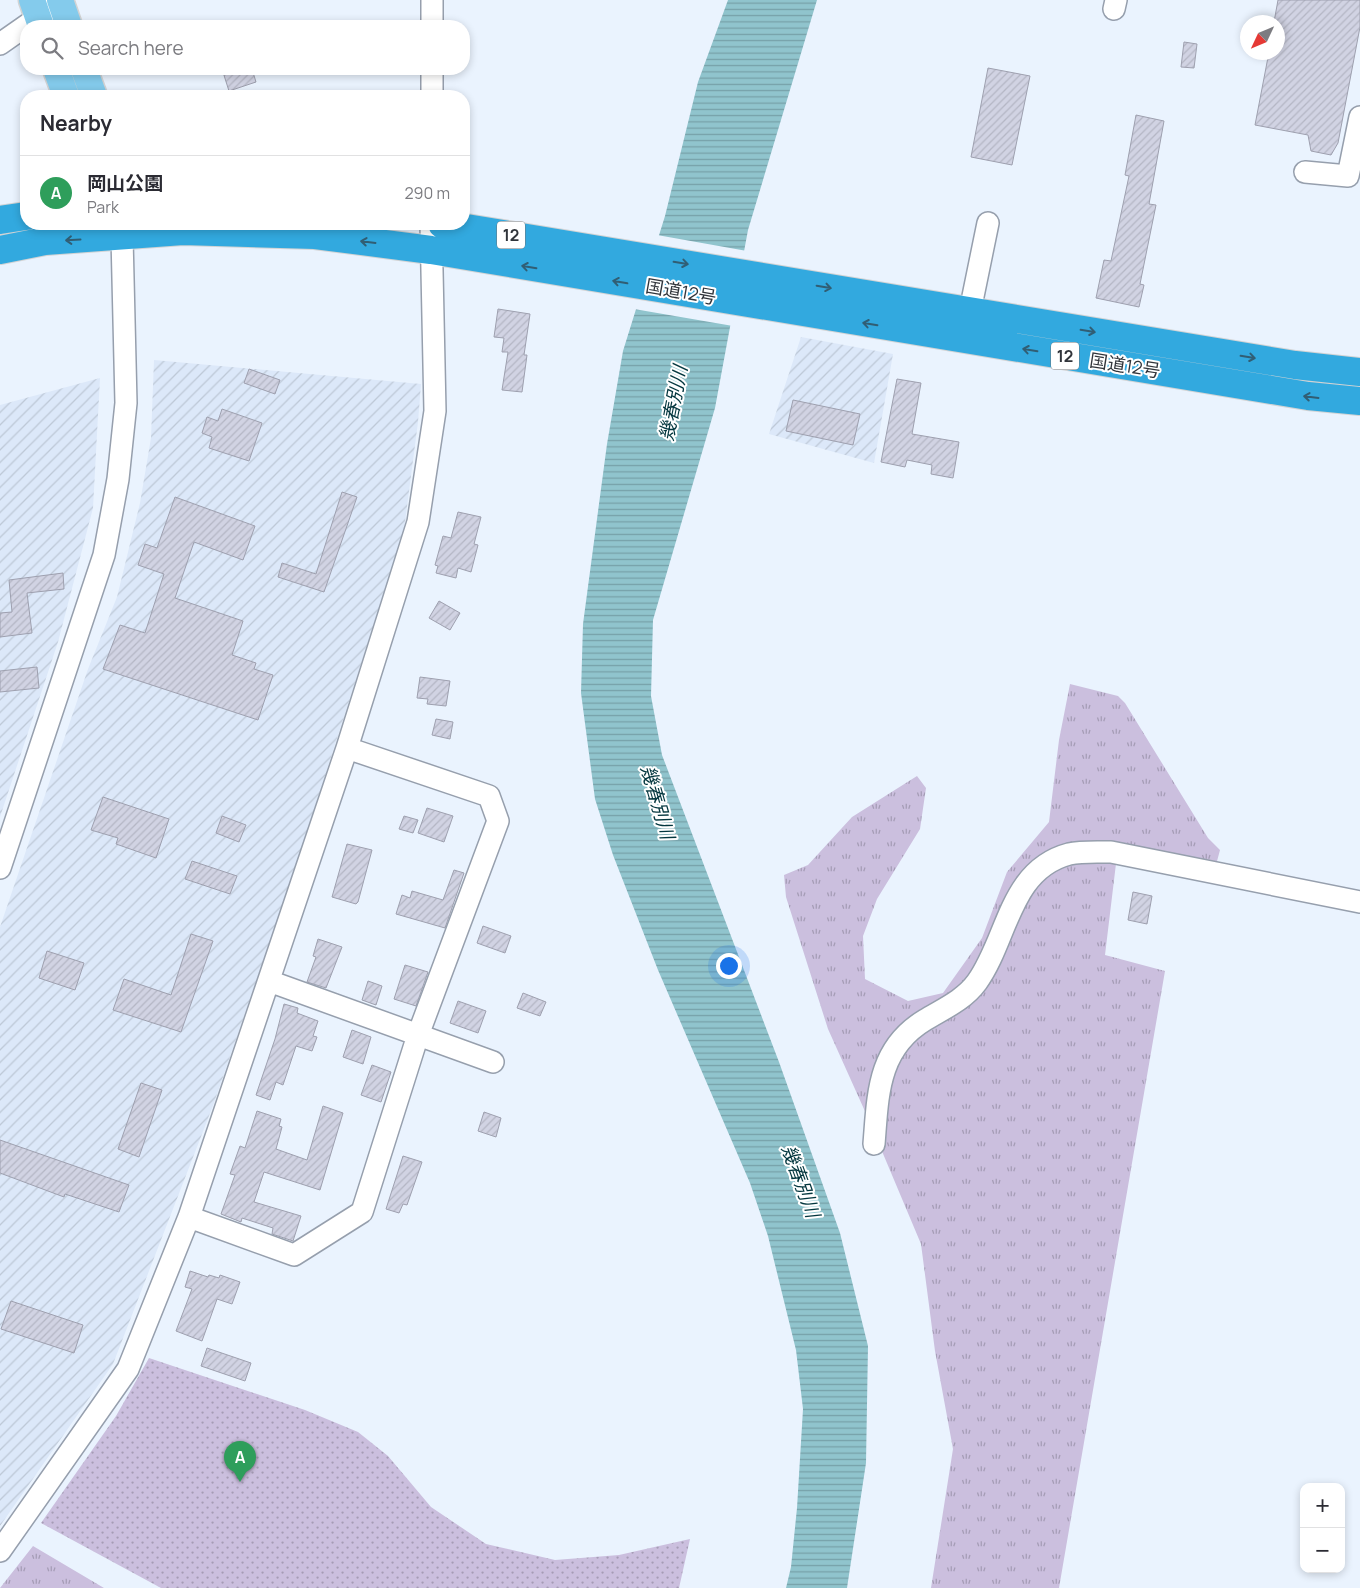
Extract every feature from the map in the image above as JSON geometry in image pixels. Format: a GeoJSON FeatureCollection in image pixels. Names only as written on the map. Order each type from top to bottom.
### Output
{"type":"FeatureCollection","features":[{"type":"Feature","properties":{"kind":"highway"},"geometry":{"type":"LineString","coordinates":[[0,220],[20,217]]}},
{"type":"Feature","properties":{"kind":"highway","name":"国道12号"},"geometry":{"type":"LineString","coordinates":[[470,229],[1294,365],[1360,372]]}},
{"type":"Feature","properties":{"kind":"highway","name":"国道12号"},"geometry":{"type":"LineString","coordinates":[[0,250],[109,230]]}},
{"type":"Feature","properties":{"kind":"highway","name":"国道12号"},"geometry":{"type":"LineString","coordinates":[[183,230],[244,231],[315,236],[431,250],[1308,396],[1360,401]]}},
{"type":"Feature","properties":{"kind":"main road"},"geometry":{"type":"LineString","coordinates":[[61,0],[67,20]]}},
{"type":"Feature","properties":{"kind":"main road"},"geometry":{"type":"LineString","coordinates":[[58,75],[64,90]]}},
{"type":"Feature","properties":{"kind":"main road"},"geometry":{"type":"LineString","coordinates":[[86,75],[92,90]]}},
{"type":"Feature","properties":{"kind":"street"},"geometry":{"type":"LineString","coordinates":[[37,15],[61,0]]}},
{"type":"Feature","properties":{"kind":"street"},"geometry":{"type":"LineString","coordinates":[[432,0],[432,20]]}},
{"type":"Feature","properties":{"kind":"street"},"geometry":{"type":"LineString","coordinates":[[0,44],[20,28]]}},
{"type":"Feature","properties":{"kind":"street"},"geometry":{"type":"LineString","coordinates":[[432,75],[432,90]]}},
{"type":"Feature","properties":{"kind":"street"},"geometry":{"type":"LineString","coordinates":[[1305,172],[1348,176],[1360,117]]}},
{"type":"Feature","properties":{"kind":"street"},"geometry":{"type":"LineString","coordinates":[[970,312],[988,223]]}},
{"type":"Feature","properties":{"kind":"street"},"geometry":{"type":"LineString","coordinates":[[0,868],[104,555],[118,479],[126,403],[120,230]]}},
{"type":"Feature","properties":{"kind":"street"},"geometry":{"type":"LineString","coordinates":[[0,1551],[128,1369],[188,1217],[347,748],[418,522],[435,411],[431,230]]}},
{"type":"Feature","properties":{"kind":"street"},"geometry":{"type":"LineString","coordinates":[[188,1217],[294,1255],[362,1212],[418,1035],[498,821],[489,796],[347,748]]}},
{"type":"Feature","properties":{"kind":"street"},"geometry":{"type":"LineString","coordinates":[[874,1144],[878,1092],[888,1060],[910,1032],[922,1021],[957,1001],[976,984],[1022,887],[1035,872],[1053,860],[1080,852],[1111,852],[1360,902]]}},
{"type":"Feature","properties":{"kind":"street"},"geometry":{"type":"LineString","coordinates":[[269,981],[494,1062]]}},
{"type":"Feature","properties":{"kind":"shaded area"},"geometry":{"type":"Polygon","coordinates":[[[801,337],[893,354],[874,463],[769,434],[801,337]]]}},
{"type":"Feature","properties":{"kind":"shaded area"},"geometry":{"type":"Polygon","coordinates":[[[154,360],[421,384],[404,530],[297,863],[214,1103],[113,1364],[0,1526],[0,927],[88,669],[117,597],[140,503],[151,438],[154,360]]]}},
{"type":"Feature","properties":{"kind":"shaded area"},"geometry":{"type":"Polygon","coordinates":[[[100,378],[93,508],[58,642],[0,817],[0,405],[100,378]]]}},
{"type":"Feature","properties":{"kind":"green space"},"geometry":{"type":"Polygon","coordinates":[[[1070,684],[1118,696],[1125,703],[1208,838],[1220,850],[1216,865],[1118,847],[1105,955],[1165,971],[1059,1588],[931,1588],[953,1449],[935,1351],[921,1244],[828,1029],[786,897],[784,875],[808,865],[852,817],[917,776],[926,788],[920,829],[877,899],[863,936],[865,979],[908,1001],[943,993],[982,938],[1007,872],[1049,822],[1059,740],[1070,684]]]}},
{"type":"Feature","properties":{"kind":"green space"},"geometry":{"type":"Polygon","coordinates":[[[149,1358],[305,1410],[358,1432],[388,1456],[431,1507],[486,1544],[555,1560],[619,1555],[690,1539],[679,1588],[161,1588],[41,1523],[116,1416],[149,1358]]]}},
{"type":"Feature","properties":{"kind":"green space"},"geometry":{"type":"Polygon","coordinates":[[[33,1546],[104,1588],[0,1588],[33,1546]]]}},
{"type":"Feature","properties":{"kind":"water","name":"幾春別川"},"geometry":{"type":"Polygon","coordinates":[[[728,0],[817,0],[748,230],[715,408],[653,620],[651,696],[662,755],[779,1062],[840,1233],[868,1346],[866,1463],[847,1588],[786,1588],[791,1567],[797,1508],[803,1409],[796,1350],[768,1236],[750,1183],[658,970],[613,855],[595,799],[581,693],[583,624],[607,444],[623,351],[665,216],[698,82],[728,0]]]}},
{"type":"Feature","properties":{"kind":"pier"},"geometry":{"type":"Polygon","coordinates":[[[657,235],[747,251],[733,326],[634,309],[657,235]]]}},
{"type":"Feature","properties":{"kind":"building"},"geometry":{"type":"Polygon","coordinates":[[[1278,0],[1360,0],[1360,27],[1338,143],[1331,155],[1311,151],[1308,135],[1255,125],[1267,60],[1285,60],[1285,15],[1275,15],[1278,0]]]}},
{"type":"Feature","properties":{"kind":"building"},"geometry":{"type":"Polygon","coordinates":[[[1184,42],[1197,44],[1194,68],[1181,67],[1184,42]]]}},
{"type":"Feature","properties":{"kind":"building"},"geometry":{"type":"Polygon","coordinates":[[[988,68],[1030,76],[1012,165],[971,157],[988,68]]]}},
{"type":"Feature","properties":{"kind":"building"},"geometry":{"type":"Polygon","coordinates":[[[224,75],[254,75],[256,82],[229,90],[224,75]]]}},
{"type":"Feature","properties":{"kind":"building"},"geometry":{"type":"Polygon","coordinates":[[[1136,115],[1164,121],[1149,204],[1156,205],[1140,284],[1144,285],[1139,307],[1096,298],[1104,260],[1111,261],[1129,176],[1125,175],[1136,115]]]}},
{"type":"Feature","properties":{"kind":"building"},"geometry":{"type":"Polygon","coordinates":[[[498,309],[530,314],[524,355],[527,355],[522,392],[502,390],[508,352],[502,352],[504,338],[494,337],[498,309]]]}},
{"type":"Feature","properties":{"kind":"building"},"geometry":{"type":"Polygon","coordinates":[[[249,369],[280,380],[275,394],[244,383],[249,369]]]}},
{"type":"Feature","properties":{"kind":"building"},"geometry":{"type":"Polygon","coordinates":[[[897,379],[921,383],[912,434],[959,442],[953,478],[931,474],[932,465],[907,460],[905,467],[881,462],[897,379]]]}},
{"type":"Feature","properties":{"kind":"building"},"geometry":{"type":"Polygon","coordinates":[[[793,400],[860,414],[853,445],[786,431],[793,400]]]}},
{"type":"Feature","properties":{"kind":"building"},"geometry":{"type":"Polygon","coordinates":[[[222,409],[262,423],[249,461],[209,448],[212,437],[202,433],[207,417],[218,421],[222,409]]]}},
{"type":"Feature","properties":{"kind":"building"},"geometry":{"type":"Polygon","coordinates":[[[342,492],[357,497],[324,592],[278,577],[282,563],[316,574],[342,492]]]}},
{"type":"Feature","properties":{"kind":"building"},"geometry":{"type":"Polygon","coordinates":[[[175,497],[255,526],[243,560],[194,542],[175,598],[243,621],[232,655],[256,663],[254,669],[273,675],[258,720],[103,669],[120,625],[145,633],[164,574],[138,565],[145,544],[157,548],[175,497]]]}},
{"type":"Feature","properties":{"kind":"building"},"geometry":{"type":"Polygon","coordinates":[[[458,512],[481,517],[474,544],[478,545],[471,572],[458,568],[456,578],[436,573],[438,566],[435,565],[443,536],[451,538],[458,512]]]}},
{"type":"Feature","properties":{"kind":"building"},"geometry":{"type":"Polygon","coordinates":[[[63,573],[64,589],[27,593],[32,633],[0,637],[0,613],[12,612],[9,580],[63,573]]]}},
{"type":"Feature","properties":{"kind":"building"},"geometry":{"type":"Polygon","coordinates":[[[439,601],[460,613],[450,630],[429,618],[439,601]]]}},
{"type":"Feature","properties":{"kind":"building"},"geometry":{"type":"Polygon","coordinates":[[[37,667],[39,688],[0,692],[0,671],[37,667]]]}},
{"type":"Feature","properties":{"kind":"building"},"geometry":{"type":"Polygon","coordinates":[[[420,677],[450,681],[446,706],[427,704],[428,699],[417,698],[420,677]]]}},
{"type":"Feature","properties":{"kind":"building"},"geometry":{"type":"Polygon","coordinates":[[[436,719],[453,722],[450,739],[432,735],[436,719]]]}},
{"type":"Feature","properties":{"kind":"building"},"geometry":{"type":"Polygon","coordinates":[[[103,797],[169,819],[156,858],[116,844],[118,838],[91,830],[103,797]]]}},
{"type":"Feature","properties":{"kind":"building"},"geometry":{"type":"Polygon","coordinates":[[[427,808],[453,816],[444,842],[418,833],[427,808]]]}},
{"type":"Feature","properties":{"kind":"building"},"geometry":{"type":"Polygon","coordinates":[[[222,816],[246,825],[239,842],[216,833],[222,816]]]}},
{"type":"Feature","properties":{"kind":"building"},"geometry":{"type":"Polygon","coordinates":[[[404,816],[418,820],[413,833],[399,829],[404,816]]]}},
{"type":"Feature","properties":{"kind":"building"},"geometry":{"type":"Polygon","coordinates":[[[347,844],[372,850],[356,904],[332,897],[347,844]]]}},
{"type":"Feature","properties":{"kind":"building"},"geometry":{"type":"Polygon","coordinates":[[[192,861],[237,876],[230,894],[185,879],[192,861]]]}},
{"type":"Feature","properties":{"kind":"building"},"geometry":{"type":"Polygon","coordinates":[[[454,870],[464,873],[445,928],[396,914],[402,895],[410,898],[412,891],[443,900],[454,870]]]}},
{"type":"Feature","properties":{"kind":"building"},"geometry":{"type":"Polygon","coordinates":[[[1133,892],[1152,896],[1147,924],[1128,920],[1133,892]]]}},
{"type":"Feature","properties":{"kind":"building"},"geometry":{"type":"Polygon","coordinates":[[[483,926],[511,936],[505,953],[477,943],[483,926]]]}},
{"type":"Feature","properties":{"kind":"building"},"geometry":{"type":"Polygon","coordinates":[[[191,934],[213,941],[181,1032],[113,1010],[124,979],[171,995],[191,934]]]}},
{"type":"Feature","properties":{"kind":"building"},"geometry":{"type":"Polygon","coordinates":[[[318,939],[342,947],[326,988],[307,982],[316,957],[313,956],[318,939]]]}},
{"type":"Feature","properties":{"kind":"building"},"geometry":{"type":"Polygon","coordinates":[[[47,951],[84,963],[75,990],[39,978],[47,951]]]}},
{"type":"Feature","properties":{"kind":"building"},"geometry":{"type":"Polygon","coordinates":[[[405,965],[428,972],[416,1006],[394,999],[405,965]]]}},
{"type":"Feature","properties":{"kind":"building"},"geometry":{"type":"Polygon","coordinates":[[[368,981],[382,986],[376,1005],[362,1000],[368,981]]]}},
{"type":"Feature","properties":{"kind":"building"},"geometry":{"type":"Polygon","coordinates":[[[523,993],[546,1002],[540,1016],[517,1008],[523,993]]]}},
{"type":"Feature","properties":{"kind":"building"},"geometry":{"type":"Polygon","coordinates":[[[458,1001],[486,1011],[478,1033],[450,1023],[458,1001]]]}},
{"type":"Feature","properties":{"kind":"building"},"geometry":{"type":"Polygon","coordinates":[[[284,1004],[298,1008],[297,1013],[318,1021],[313,1036],[317,1037],[312,1051],[296,1046],[283,1085],[276,1082],[270,1100],[256,1095],[275,1039],[284,1004]]]}},
{"type":"Feature","properties":{"kind":"building"},"geometry":{"type":"Polygon","coordinates":[[[352,1030],[371,1037],[363,1064],[343,1057],[352,1030]]]}},
{"type":"Feature","properties":{"kind":"building"},"geometry":{"type":"Polygon","coordinates":[[[372,1065],[391,1072],[381,1102],[361,1095],[372,1065]]]}},
{"type":"Feature","properties":{"kind":"building"},"geometry":{"type":"Polygon","coordinates":[[[141,1083],[162,1090],[139,1157],[118,1149],[141,1083]]]}},
{"type":"Feature","properties":{"kind":"building"},"geometry":{"type":"Polygon","coordinates":[[[323,1106],[343,1113],[320,1190],[264,1172],[254,1202],[301,1216],[293,1241],[272,1234],[273,1228],[242,1218],[241,1222],[221,1214],[235,1175],[230,1174],[240,1146],[245,1148],[257,1111],[281,1119],[279,1126],[282,1127],[276,1149],[307,1160],[323,1106]]]}},
{"type":"Feature","properties":{"kind":"building"},"geometry":{"type":"Polygon","coordinates":[[[484,1112],[501,1118],[496,1137],[478,1131],[484,1112]]]}},
{"type":"Feature","properties":{"kind":"building"},"geometry":{"type":"Polygon","coordinates":[[[0,1140],[129,1185],[119,1212],[65,1194],[64,1197],[0,1173],[0,1140]]]}},
{"type":"Feature","properties":{"kind":"building"},"geometry":{"type":"Polygon","coordinates":[[[403,1156],[422,1162],[407,1205],[403,1204],[399,1213],[386,1209],[403,1156]]]}},
{"type":"Feature","properties":{"kind":"building"},"geometry":{"type":"Polygon","coordinates":[[[190,1271],[208,1277],[209,1275],[219,1278],[220,1275],[240,1282],[232,1304],[217,1299],[202,1341],[176,1331],[192,1289],[185,1287],[190,1271]]]}},
{"type":"Feature","properties":{"kind":"building"},"geometry":{"type":"Polygon","coordinates":[[[11,1301],[83,1325],[74,1353],[1,1329],[11,1301]]]}},
{"type":"Feature","properties":{"kind":"building"},"geometry":{"type":"Polygon","coordinates":[[[207,1348],[251,1363],[245,1381],[201,1366],[207,1348]]]}},
{"type":"Feature","properties":{"kind":"place","name":"岡山公園"},"geometry":{"type":"Point","coordinates":[240,1482]}}]}
